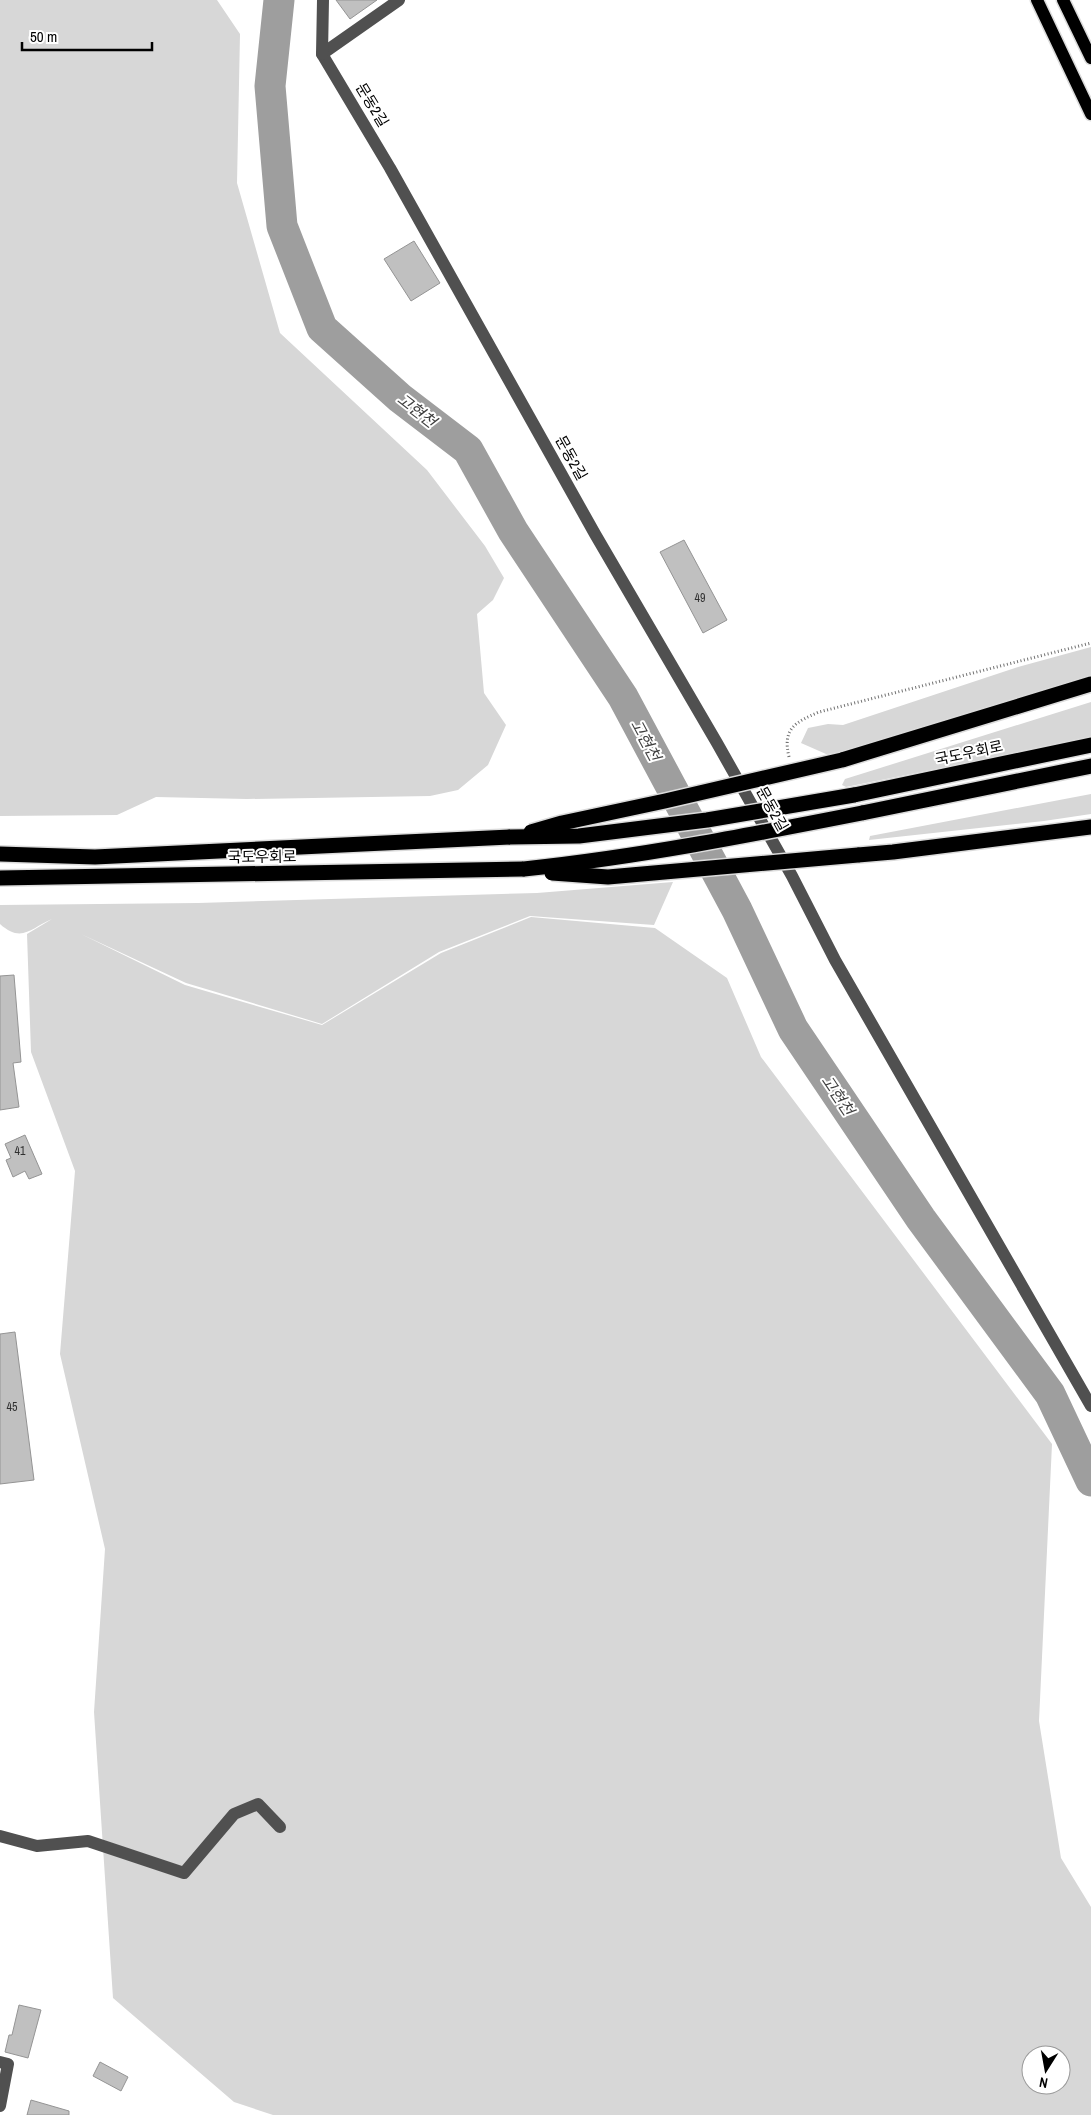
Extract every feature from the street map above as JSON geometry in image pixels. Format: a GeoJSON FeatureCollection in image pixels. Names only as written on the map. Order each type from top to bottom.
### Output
{"type":"FeatureCollection","features":[{"type":"Feature","properties":{"kind":"highway"},"geometry":{"type":"LineString","coordinates":[[510,838],[562,823],[842,760],[1091,684]]}},
{"type":"Feature","properties":{"kind":"highway","name":"국도우회로"},"geometry":{"type":"LineString","coordinates":[[0,854],[95,857],[579,836],[687,823],[854,795],[1091,745]]}},
{"type":"Feature","properties":{"kind":"highway"},"geometry":{"type":"LineString","coordinates":[[524,868],[589,862],[676,849],[1091,766]]}},
{"type":"Feature","properties":{"kind":"highway"},"geometry":{"type":"LineString","coordinates":[[524,868],[561,874],[608,877],[893,852],[1091,827]]}},
{"type":"Feature","properties":{"kind":"highway","name":"국도우회로"},"geometry":{"type":"LineString","coordinates":[[0,878],[524,868]]}},
{"type":"Feature","properties":{"kind":"main road"},"geometry":{"type":"LineString","coordinates":[[1037,0],[1089,106]]}},
{"type":"Feature","properties":{"kind":"main road"},"geometry":{"type":"LineString","coordinates":[[1063,0],[1091,58]]}},
{"type":"Feature","properties":{"kind":"street"},"geometry":{"type":"LineString","coordinates":[[322,54],[323,0]]}},
{"type":"Feature","properties":{"kind":"street"},"geometry":{"type":"LineString","coordinates":[[322,54],[399,0]]}},
{"type":"Feature","properties":{"kind":"street","name":"문동2길"},"geometry":{"type":"LineString","coordinates":[[322,54],[390,168],[595,534],[792,876],[835,960],[1091,1406]]}},
{"type":"Feature","properties":{"kind":"street"},"geometry":{"type":"LineString","coordinates":[[0,1836],[37,1846],[88,1841],[184,1874],[234,1814],[258,1804],[280,1828]]}},
{"type":"Feature","properties":{"kind":"street"},"geometry":{"type":"LineString","coordinates":[[0,2062],[8,2064],[0,2106]]}},
{"type":"Feature","properties":{"kind":"shaded area"},"geometry":{"type":"Polygon","coordinates":[[[0,0],[217,0],[240,34],[237,183],[280,333],[427,470],[485,546],[504,578],[493,600],[477,614],[484,693],[506,725],[488,765],[458,790],[430,796],[247,799],[156,797],[117,815],[0,816],[0,0]]]}},
{"type":"Feature","properties":{"kind":"shaded area"},"geometry":{"type":"Polygon","coordinates":[[[1091,647],[1091,677],[846,753],[826,754],[801,743],[808,728],[828,724],[843,725],[1018,667],[1091,647]]]}},
{"type":"Feature","properties":{"kind":"shaded area"},"geometry":{"type":"Polygon","coordinates":[[[1091,702],[1091,738],[846,787],[842,785],[845,779],[1091,702]]]}},
{"type":"Feature","properties":{"kind":"shaded area"},"geometry":{"type":"Polygon","coordinates":[[[1091,794],[1091,814],[869,840],[870,836],[1091,794]]]}},
{"type":"Feature","properties":{"kind":"shaded area"},"geometry":{"type":"Polygon","coordinates":[[[673,882],[654,925],[530,916],[439,952],[322,1024],[186,983],[81,934],[185,985],[322,1025],[441,953],[531,917],[655,928],[727,978],[761,1057],[1052,1444],[1039,1721],[1061,1858],[1091,1907],[1091,2115],[273,2115],[234,2102],[113,1998],[94,1712],[105,1549],[60,1354],[75,1171],[31,1052],[27,934],[52,919],[27,932],[15,933],[0,924],[0,905],[198,903],[537,893],[673,882]]]}},
{"type":"Feature","properties":{"kind":"building"},"geometry":{"type":"Polygon","coordinates":[[[336,0],[377,0],[350,19],[336,0]]]}},
{"type":"Feature","properties":{"kind":"building"},"geometry":{"type":"Polygon","coordinates":[[[414,241],[440,283],[411,301],[384,259],[414,241]]]}},
{"type":"Feature","properties":{"kind":"building"},"geometry":{"type":"Polygon","coordinates":[[[684,540],[727,620],[703,633],[660,552],[684,540]]]}},
{"type":"Feature","properties":{"kind":"building"},"geometry":{"type":"Polygon","coordinates":[[[14,975],[21,1062],[13,1063],[19,1107],[0,1110],[0,976],[14,975]]]}},
{"type":"Feature","properties":{"kind":"building"},"geometry":{"type":"Polygon","coordinates":[[[25,1135],[42,1174],[29,1179],[25,1171],[13,1177],[6,1160],[11,1158],[5,1144],[25,1135]]]}},
{"type":"Feature","properties":{"kind":"building"},"geometry":{"type":"Polygon","coordinates":[[[15,1332],[34,1480],[0,1484],[0,1334],[15,1332]]]}},
{"type":"Feature","properties":{"kind":"building"},"geometry":{"type":"Polygon","coordinates":[[[19,2005],[41,2010],[28,2058],[5,2052],[9,2035],[12,2035],[19,2005]]]}},
{"type":"Feature","properties":{"kind":"building"},"geometry":{"type":"Polygon","coordinates":[[[100,2062],[128,2077],[121,2091],[93,2076],[100,2062]]]}},
{"type":"Feature","properties":{"kind":"building"},"geometry":{"type":"Polygon","coordinates":[[[31,2100],[69,2111],[69,2115],[27,2115],[31,2100]]]}},
{"type":"Feature","properties":{"kind":"waterway","name":"고현천"},"geometry":{"type":"LineString","coordinates":[[279,0],[270,86],[282,226],[322,328],[400,398],[468,450],[513,531],[623,697],[737,910],[793,1029],[921,1219],[1050,1394],[1091,1481]]}}]}
